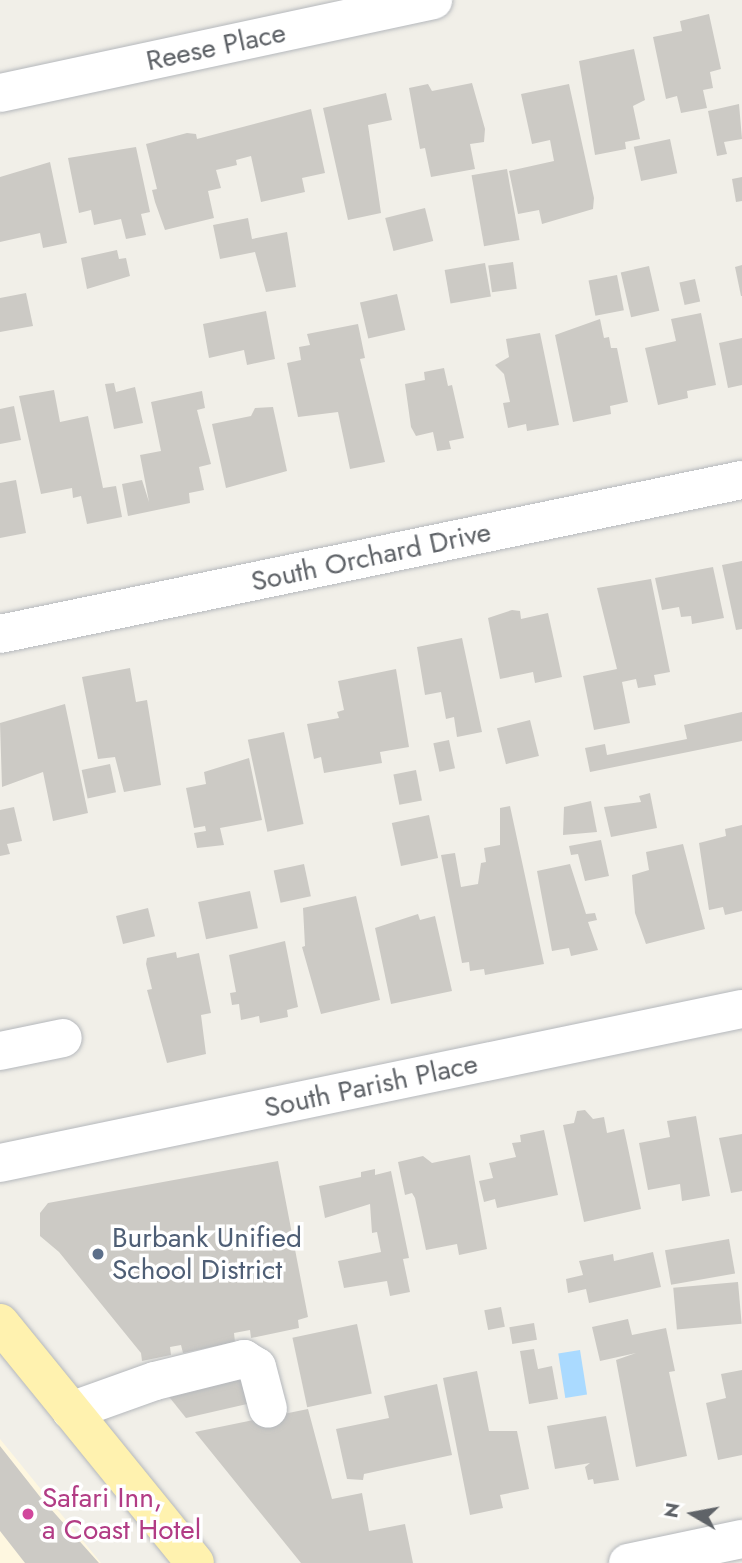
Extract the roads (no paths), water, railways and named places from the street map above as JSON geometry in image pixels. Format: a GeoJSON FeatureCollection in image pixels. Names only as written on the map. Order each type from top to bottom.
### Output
{"type":"FeatureCollection","features":[{"type":"Feature","properties":{"kind":"main road"},"geometry":{"type":"LineString","coordinates":[[0,1323],[195,1563]]}},
{"type":"Feature","properties":{"kind":"street","name":"Reese Place"},"geometry":{"type":"LineString","coordinates":[[0,93],[433,0]]}},
{"type":"Feature","properties":{"kind":"street","name":"South Orchard Drive"},"geometry":{"type":"LineString","coordinates":[[0,634],[742,480]]}},
{"type":"Feature","properties":{"kind":"street","name":"South Parish Place"},"geometry":{"type":"LineString","coordinates":[[0,1163],[742,1009]]}},
{"type":"Feature","properties":{"kind":"street"},"geometry":{"type":"LineString","coordinates":[[0,1051],[63,1038]]}},
{"type":"Feature","properties":{"kind":"street"},"geometry":{"type":"LineString","coordinates":[[71,1411],[155,1381],[244,1359],[257,1367],[268,1409]]}},
{"type":"Feature","properties":{"kind":"street"},"geometry":{"type":"LineString","coordinates":[[628,1563],[742,1539]]}},
{"type":"Feature","properties":{"kind":"water"},"geometry":{"type":"Polygon","coordinates":[[[580,1350],[587,1394],[565,1398],[558,1353],[580,1350]]]}},
{"type":"Feature","properties":{"kind":"place","name":"Burbank Unified School District"},"geometry":{"type":"Point","coordinates":[98,1254]}},
{"type":"Feature","properties":{"kind":"place","name":"Safari Inn, a Coast Hotel"},"geometry":{"type":"Point","coordinates":[28,1514]}}]}
